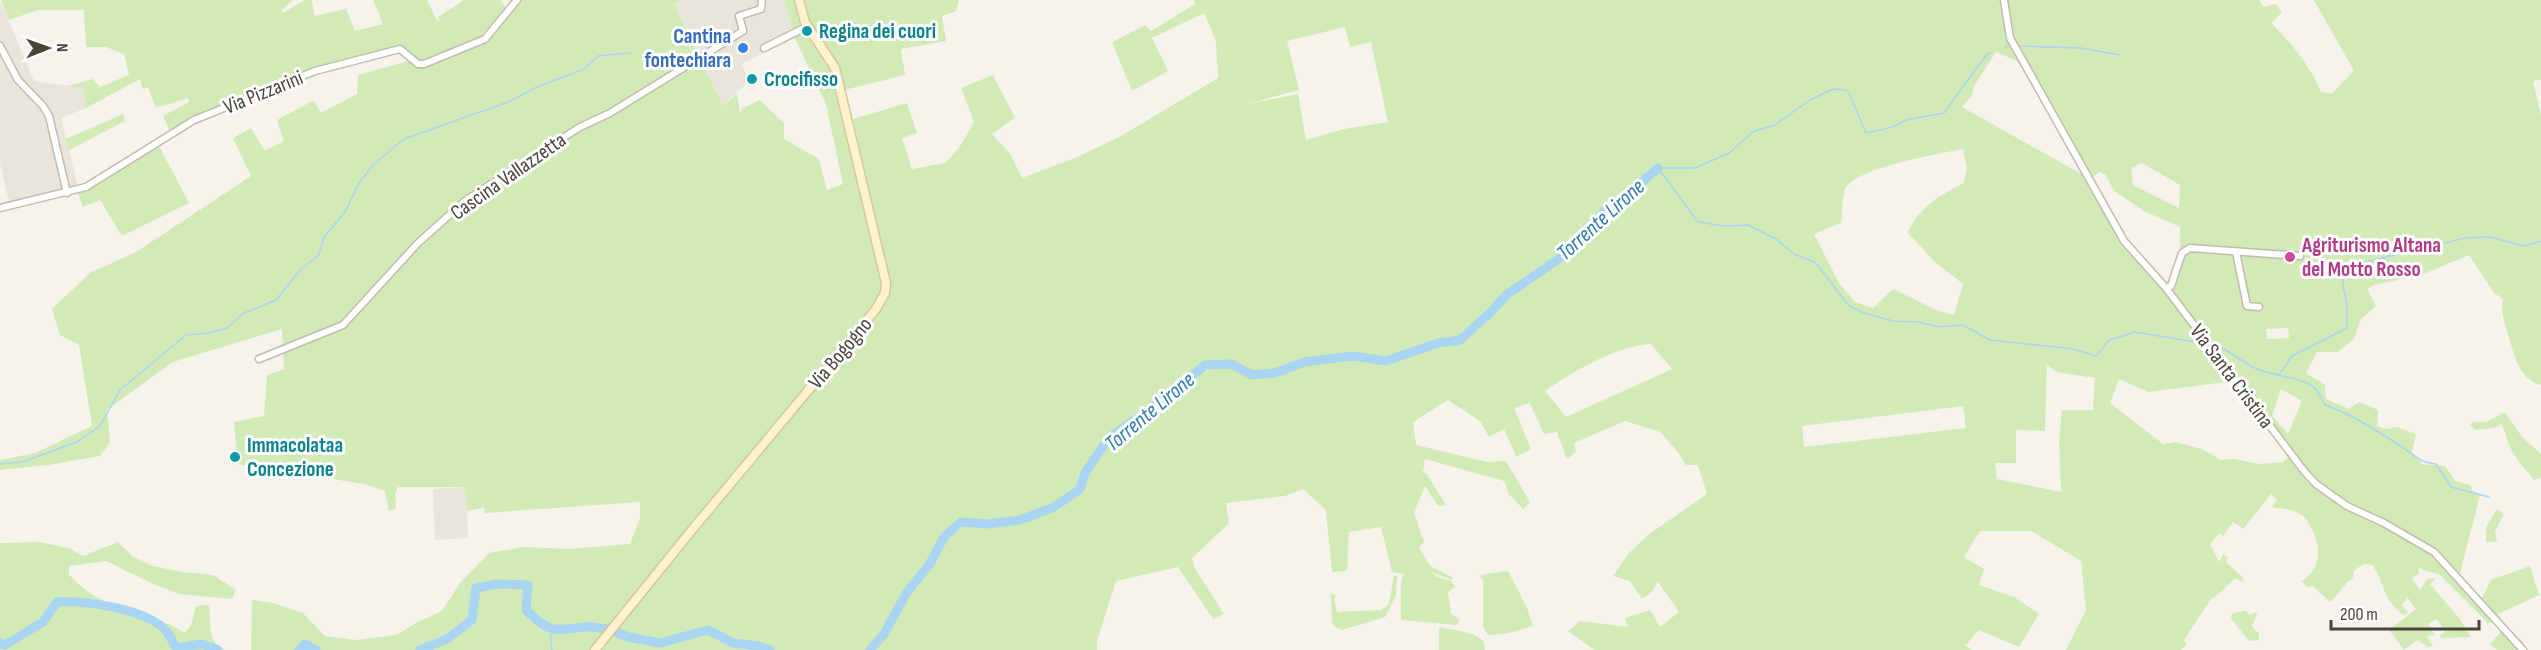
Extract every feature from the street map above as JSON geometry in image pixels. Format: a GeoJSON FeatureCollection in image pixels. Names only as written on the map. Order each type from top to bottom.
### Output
{"type":"FeatureCollection","features":[{"type":"Feature","properties":{"kind":"main road","name":"Via Bogogno"},"geometry":{"type":"LineString","coordinates":[[595,650],[876,309],[885,293],[886,284],[836,68],[801,14],[799,0]]}},
{"type":"Feature","properties":{"kind":"street","name":"Via Pizzarini"},"geometry":{"type":"LineString","coordinates":[[0,208],[86,187],[194,120],[315,71],[400,49],[418,64],[424,64],[485,39],[517,0]]}},
{"type":"Feature","properties":{"kind":"street","name":"Cascina Vallazzetta"},"geometry":{"type":"LineString","coordinates":[[259,359],[343,325],[418,243],[465,201],[580,127],[610,113],[744,30],[739,16],[761,9],[762,0]]}},
{"type":"Feature","properties":{"kind":"street","name":"Via Santa Cristina"},"geometry":{"type":"LineString","coordinates":[[2004,0],[2010,38],[2124,242],[2166,288],[2304,471],[2316,484],[2347,506],[2384,523],[2434,552],[2523,650]]}},
{"type":"Feature","properties":{"kind":"street"},"geometry":{"type":"LineString","coordinates":[[764,48],[808,26]]}},
{"type":"Feature","properties":{"kind":"street"},"geometry":{"type":"LineString","coordinates":[[0,46],[18,80],[43,106],[49,116],[67,192]]}},
{"type":"Feature","properties":{"kind":"street"},"geometry":{"type":"LineString","coordinates":[[2166,288],[2170,286],[2181,253],[2190,248],[2300,256]]}},
{"type":"Feature","properties":{"kind":"street"},"geometry":{"type":"LineString","coordinates":[[2236,252],[2246,304],[2249,308],[2259,307]]}},
{"type":"Feature","properties":{"kind":"shaded area"},"geometry":{"type":"Polygon","coordinates":[[[0,0],[34,81],[83,88],[86,108],[61,118],[78,187],[9,202],[0,163],[0,0]]]}},
{"type":"Feature","properties":{"kind":"shaded area"},"geometry":{"type":"Polygon","coordinates":[[[681,0],[784,0],[795,38],[741,64],[750,80],[723,106],[674,4],[681,0]]]}},
{"type":"Feature","properties":{"kind":"shaded area"},"geometry":{"type":"Polygon","coordinates":[[[466,487],[468,538],[435,540],[433,489],[466,487]]]}},
{"type":"Feature","properties":{"kind":"green space"},"geometry":{"type":"Polygon","coordinates":[[[1,0],[293,0],[281,11],[283,13],[305,0],[312,0],[314,16],[346,9],[355,31],[383,24],[373,0],[427,0],[437,21],[440,20],[438,17],[464,0],[500,0],[507,9],[484,39],[518,0],[681,0],[674,4],[723,106],[737,94],[740,113],[743,108],[760,100],[784,123],[784,139],[819,159],[827,190],[843,184],[826,104],[795,38],[784,0],[796,0],[800,18],[827,57],[837,81],[847,116],[866,206],[870,205],[853,119],[907,103],[917,133],[902,138],[912,169],[945,163],[959,148],[974,122],[961,88],[993,75],[1015,118],[992,134],[1011,155],[1022,178],[1075,158],[1121,136],[1218,78],[1216,41],[1204,13],[1152,38],[1168,71],[1132,91],[1112,42],[1145,25],[1151,31],[1195,4],[1194,0],[2259,0],[2264,7],[2276,4],[2282,13],[2271,23],[2300,55],[2321,92],[2331,94],[2354,71],[2314,0],[2541,0],[2541,80],[2533,81],[2541,116],[2541,385],[2528,378],[2520,368],[2504,320],[2503,299],[2494,293],[2469,255],[2421,275],[2374,285],[2367,289],[2376,306],[2361,319],[2354,339],[2338,352],[2317,352],[2306,373],[2325,385],[2326,399],[2349,409],[2360,402],[2378,410],[2377,426],[2386,429],[2397,427],[2416,434],[2412,452],[2422,464],[2445,466],[2455,481],[2470,485],[2472,490],[2480,495],[2459,578],[2436,553],[2435,548],[2394,527],[2393,530],[2434,554],[2492,622],[2488,623],[2440,575],[2418,568],[2419,573],[2412,578],[2420,590],[2428,579],[2436,578],[2430,584],[2460,619],[2471,637],[2441,638],[2440,635],[2445,632],[2437,619],[2428,624],[2435,635],[2427,636],[2433,646],[2428,647],[2418,640],[2404,650],[2389,630],[2416,609],[2408,598],[2401,605],[2408,612],[2403,615],[2391,603],[2372,565],[2364,564],[2354,570],[2353,578],[2330,602],[2313,586],[2307,587],[2302,581],[2313,570],[2318,557],[2315,535],[2300,514],[2272,507],[2277,500],[2271,494],[2243,529],[2233,522],[2223,536],[2220,533],[2210,544],[2219,562],[2223,554],[2228,558],[2226,562],[2244,579],[2242,582],[2235,578],[2211,599],[2184,640],[2187,644],[2181,650],[2066,650],[2086,610],[2081,561],[2031,531],[1980,531],[1964,557],[1984,569],[1979,585],[2014,597],[2039,614],[2019,647],[1979,630],[1965,646],[1972,650],[1594,650],[1568,631],[1580,621],[1628,627],[1625,618],[1650,610],[1660,627],[1679,612],[1658,582],[1652,592],[1642,599],[1630,581],[1613,576],[1629,553],[1648,535],[1707,494],[1698,465],[1686,465],[1660,432],[1625,421],[1574,443],[1576,452],[1567,459],[1557,432],[1544,434],[1530,403],[1514,408],[1531,449],[1516,457],[1504,429],[1489,437],[1480,421],[1448,400],[1413,422],[1416,445],[1487,462],[1506,461],[1530,502],[1523,509],[1509,494],[1504,481],[1425,459],[1423,473],[1426,473],[1446,505],[1438,506],[1425,486],[1414,513],[1424,542],[1419,547],[1430,566],[1452,577],[1453,580],[1431,572],[1451,581],[1455,587],[1448,592],[1451,614],[1460,620],[1457,625],[1401,620],[1401,580],[1404,574],[1392,572],[1381,527],[1349,532],[1347,571],[1332,572],[1326,510],[1303,489],[1285,496],[1226,503],[1229,523],[1192,558],[1194,567],[1224,614],[1213,619],[1178,567],[1116,581],[1097,641],[1097,650],[251,650],[252,600],[273,603],[303,613],[325,636],[356,640],[396,635],[442,611],[460,583],[489,553],[523,547],[570,549],[630,544],[640,518],[640,502],[485,513],[484,508],[467,511],[465,487],[398,487],[395,494],[396,508],[389,511],[385,491],[364,484],[238,464],[234,422],[264,416],[267,375],[284,369],[282,329],[173,362],[107,410],[110,442],[100,456],[0,470],[0,460],[35,453],[92,426],[79,345],[60,335],[52,309],[90,273],[136,252],[251,176],[233,138],[251,128],[265,151],[284,141],[277,120],[314,100],[321,113],[357,94],[358,75],[408,61],[417,66],[424,65],[474,43],[423,63],[418,63],[400,47],[321,67],[194,119],[170,132],[163,116],[189,102],[188,98],[156,108],[148,87],[143,89],[140,79],[86,108],[83,88],[67,86],[93,79],[100,87],[129,75],[124,54],[106,47],[86,47],[84,10],[38,10],[9,20],[1,0]],[[1345,27],[1287,41],[1299,90],[1247,104],[1298,94],[1306,140],[1344,129],[1388,122],[1371,42],[1350,47],[1345,27]],[[1996,52],[1974,86],[1972,96],[1962,107],[2085,176],[2123,242],[2165,289],[2234,381],[2148,392],[2119,379],[2110,403],[2163,444],[2175,442],[2202,449],[2221,460],[2234,459],[2259,464],[2283,462],[2288,458],[2282,443],[2284,440],[2269,420],[2271,416],[2267,418],[2168,289],[2183,254],[2192,249],[2236,253],[2247,308],[2238,252],[2188,247],[2180,253],[2180,227],[2144,211],[2114,191],[2106,175],[2100,172],[2091,178],[2037,83],[2032,84],[2017,61],[1996,52]],[[1963,149],[1883,167],[1855,179],[1845,189],[1841,223],[1814,234],[1839,283],[1855,302],[1873,308],[1893,289],[1936,310],[1954,315],[1963,284],[1936,263],[1908,233],[1924,209],[1939,197],[1964,183],[1967,168],[1963,149]],[[2142,163],[2131,168],[2133,185],[2179,208],[2180,185],[2142,163]],[[2288,328],[2266,329],[2267,339],[2289,338],[2288,328]],[[1651,344],[1623,350],[1595,361],[1545,391],[1566,417],[1672,369],[1651,344]],[[2047,365],[2045,431],[2016,430],[2016,463],[1995,463],[1997,479],[2061,492],[2059,442],[2062,410],[2093,410],[2095,378],[2057,372],[2047,365]],[[2281,389],[2272,416],[2288,434],[2302,401],[2281,389]],[[1963,406],[1802,426],[1804,447],[1966,428],[1963,406]]]}},
{"type":"Feature","properties":{"kind":"green space"},"geometry":{"type":"Polygon","coordinates":[[[801,0],[959,0],[956,11],[942,16],[946,41],[901,49],[905,75],[844,90],[838,66],[810,24],[801,0]]]}},
{"type":"Feature","properties":{"kind":"green space"},"geometry":{"type":"Polygon","coordinates":[[[123,114],[125,121],[69,150],[66,139],[123,114]]]}},
{"type":"Feature","properties":{"kind":"green space"},"geometry":{"type":"Polygon","coordinates":[[[158,144],[189,203],[122,236],[100,200],[83,207],[77,191],[158,144]]]}},
{"type":"Feature","properties":{"kind":"green space"},"geometry":{"type":"Polygon","coordinates":[[[2505,412],[2522,437],[2541,454],[2541,477],[2534,480],[2518,460],[2501,424],[2495,428],[2475,430],[2470,425],[2473,422],[2486,422],[2505,412]]]}},
{"type":"Feature","properties":{"kind":"green space"},"geometry":{"type":"Polygon","coordinates":[[[2497,509],[2504,514],[2495,531],[2497,542],[2486,542],[2486,527],[2497,509]]]}},
{"type":"Feature","properties":{"kind":"green space"},"geometry":{"type":"Polygon","coordinates":[[[39,542],[68,548],[83,556],[118,542],[132,556],[153,566],[213,575],[236,590],[232,599],[179,594],[106,561],[69,566],[69,575],[90,593],[113,605],[162,621],[185,633],[191,625],[196,606],[209,605],[213,637],[219,647],[225,650],[0,650],[0,543],[39,542]]]}},
{"type":"Feature","properties":{"kind":"green space"},"geometry":{"type":"Polygon","coordinates":[[[2530,566],[2539,595],[2494,616],[2480,602],[2491,580],[2530,566]]]}},
{"type":"Feature","properties":{"kind":"green space"},"geometry":{"type":"Polygon","coordinates":[[[1508,571],[1527,608],[1533,626],[1509,633],[1488,635],[1483,627],[1483,581],[1479,575],[1508,571]]]}},
{"type":"Feature","properties":{"kind":"green space"},"geometry":{"type":"Polygon","coordinates":[[[1394,576],[1397,576],[1396,595],[1385,617],[1342,630],[1335,627],[1332,622],[1331,594],[1336,595],[1334,599],[1337,612],[1381,610],[1389,604],[1394,576]]]}},
{"type":"Feature","properties":{"kind":"green space"},"geometry":{"type":"Polygon","coordinates":[[[2243,611],[2250,615],[2256,612],[2252,626],[2259,634],[2259,640],[2249,641],[2231,618],[2232,614],[2243,611]]]}},
{"type":"Feature","properties":{"kind":"green space"},"geometry":{"type":"Polygon","coordinates":[[[1439,627],[1475,635],[1484,642],[1485,650],[1439,650],[1439,627]]]}},
{"type":"Feature","properties":{"kind":"green space"},"geometry":{"type":"Polygon","coordinates":[[[2506,627],[2524,643],[2517,650],[2497,650],[2490,644],[2506,627]]]}},
{"type":"Feature","properties":{"kind":"waterway"},"geometry":{"type":"LineString","coordinates":[[2005,47],[2011,46]]}},
{"type":"Feature","properties":{"kind":"waterway"},"geometry":{"type":"LineString","coordinates":[[2017,46],[2081,48],[2120,55]]}},
{"type":"Feature","properties":{"kind":"waterway"},"geometry":{"type":"LineString","coordinates":[[0,464],[22,462],[77,442],[100,426],[120,390],[186,335],[227,328],[244,313],[276,300],[301,269],[318,256],[324,237],[345,212],[358,185],[373,165],[404,139],[508,102],[537,87],[584,69],[598,56],[630,53]]}},
{"type":"Feature","properties":{"kind":"waterway"},"geometry":{"type":"LineString","coordinates":[[1659,168],[1695,168],[1729,153],[1754,131],[1775,125],[1810,100],[1833,89],[1846,90],[1849,93],[1866,133],[1893,127],[1906,120],[1944,113],[1986,55],[1990,53]]}},
{"type":"Feature","properties":{"kind":"waterway","name":"Torrente Lirone"},"geometry":{"type":"LineString","coordinates":[[1658,168],[1698,222],[1725,226],[1748,225],[1776,239],[1794,254],[1815,262],[1849,306],[1864,313],[1893,321],[1918,322],[1940,327],[1963,325],[1990,340],[2074,349],[2096,356],[2108,341],[2134,332],[2203,343]]}},
{"type":"Feature","properties":{"kind":"waterway","name":"Torrente Lirone"},"geometry":{"type":"LineString","coordinates":[[870,650],[884,634],[907,592],[929,565],[944,537],[961,522],[988,524],[1020,520],[1054,507],[1080,489],[1085,473],[1108,439],[1173,392],[1205,365],[1231,364],[1252,375],[1275,373],[1304,362],[1353,356],[1386,361],[1438,343],[1460,340],[1505,296],[1576,247],[1607,207],[1621,200],[1658,168]]}},
{"type":"Feature","properties":{"kind":"waterway","name":"Torrente Lirone"},"geometry":{"type":"LineString","coordinates":[[2278,376],[2292,356],[2347,328],[2343,280],[2353,265],[2465,238],[2491,237],[2524,246],[2541,241]]}},
{"type":"Feature","properties":{"kind":"waterway"},"geometry":{"type":"LineString","coordinates":[[2211,344],[2257,369],[2311,385],[2325,405],[2363,423],[2420,459],[2436,464],[2451,487],[2489,497]]}},
{"type":"Feature","properties":{"kind":"waterway","name":"Torrente Lirone"},"geometry":{"type":"LineString","coordinates":[[420,650],[447,639],[472,620],[476,588],[497,584],[528,585],[526,610],[541,624],[553,629],[589,627],[610,629]]}},
{"type":"Feature","properties":{"kind":"waterway","name":"Torrente Lirone"},"geometry":{"type":"LineString","coordinates":[[0,643],[5,645],[43,622],[57,602],[69,602],[115,608],[146,617],[167,632],[176,648],[202,644],[218,650]]}},
{"type":"Feature","properties":{"kind":"waterway"},"geometry":{"type":"LineString","coordinates":[[550,628],[552,650]]}},
{"type":"Feature","properties":{"kind":"waterway","name":"Torrente Lirone"},"geometry":{"type":"LineString","coordinates":[[614,631],[628,637],[660,643],[708,630],[733,643],[770,650]]}},
{"type":"Feature","properties":{"kind":"waterway","name":"Torrente Lirone"},"geometry":{"type":"LineString","coordinates":[[299,650],[305,644],[316,650]]}},
{"type":"Feature","properties":{"kind":"place","name":"Regina dei cuori"},"geometry":{"type":"Point","coordinates":[807,31]}},
{"type":"Feature","properties":{"kind":"place","name":"Cantina fontechiara"},"geometry":{"type":"Point","coordinates":[743,48]}},
{"type":"Feature","properties":{"kind":"place","name":"Crocifisso"},"geometry":{"type":"Point","coordinates":[752,79]}},
{"type":"Feature","properties":{"kind":"place","name":"Agriturismo Altana del Motto Rosso"},"geometry":{"type":"Point","coordinates":[2290,257]}},
{"type":"Feature","properties":{"kind":"place","name":"Immacolataa Concezione"},"geometry":{"type":"Point","coordinates":[235,457]}}]}
